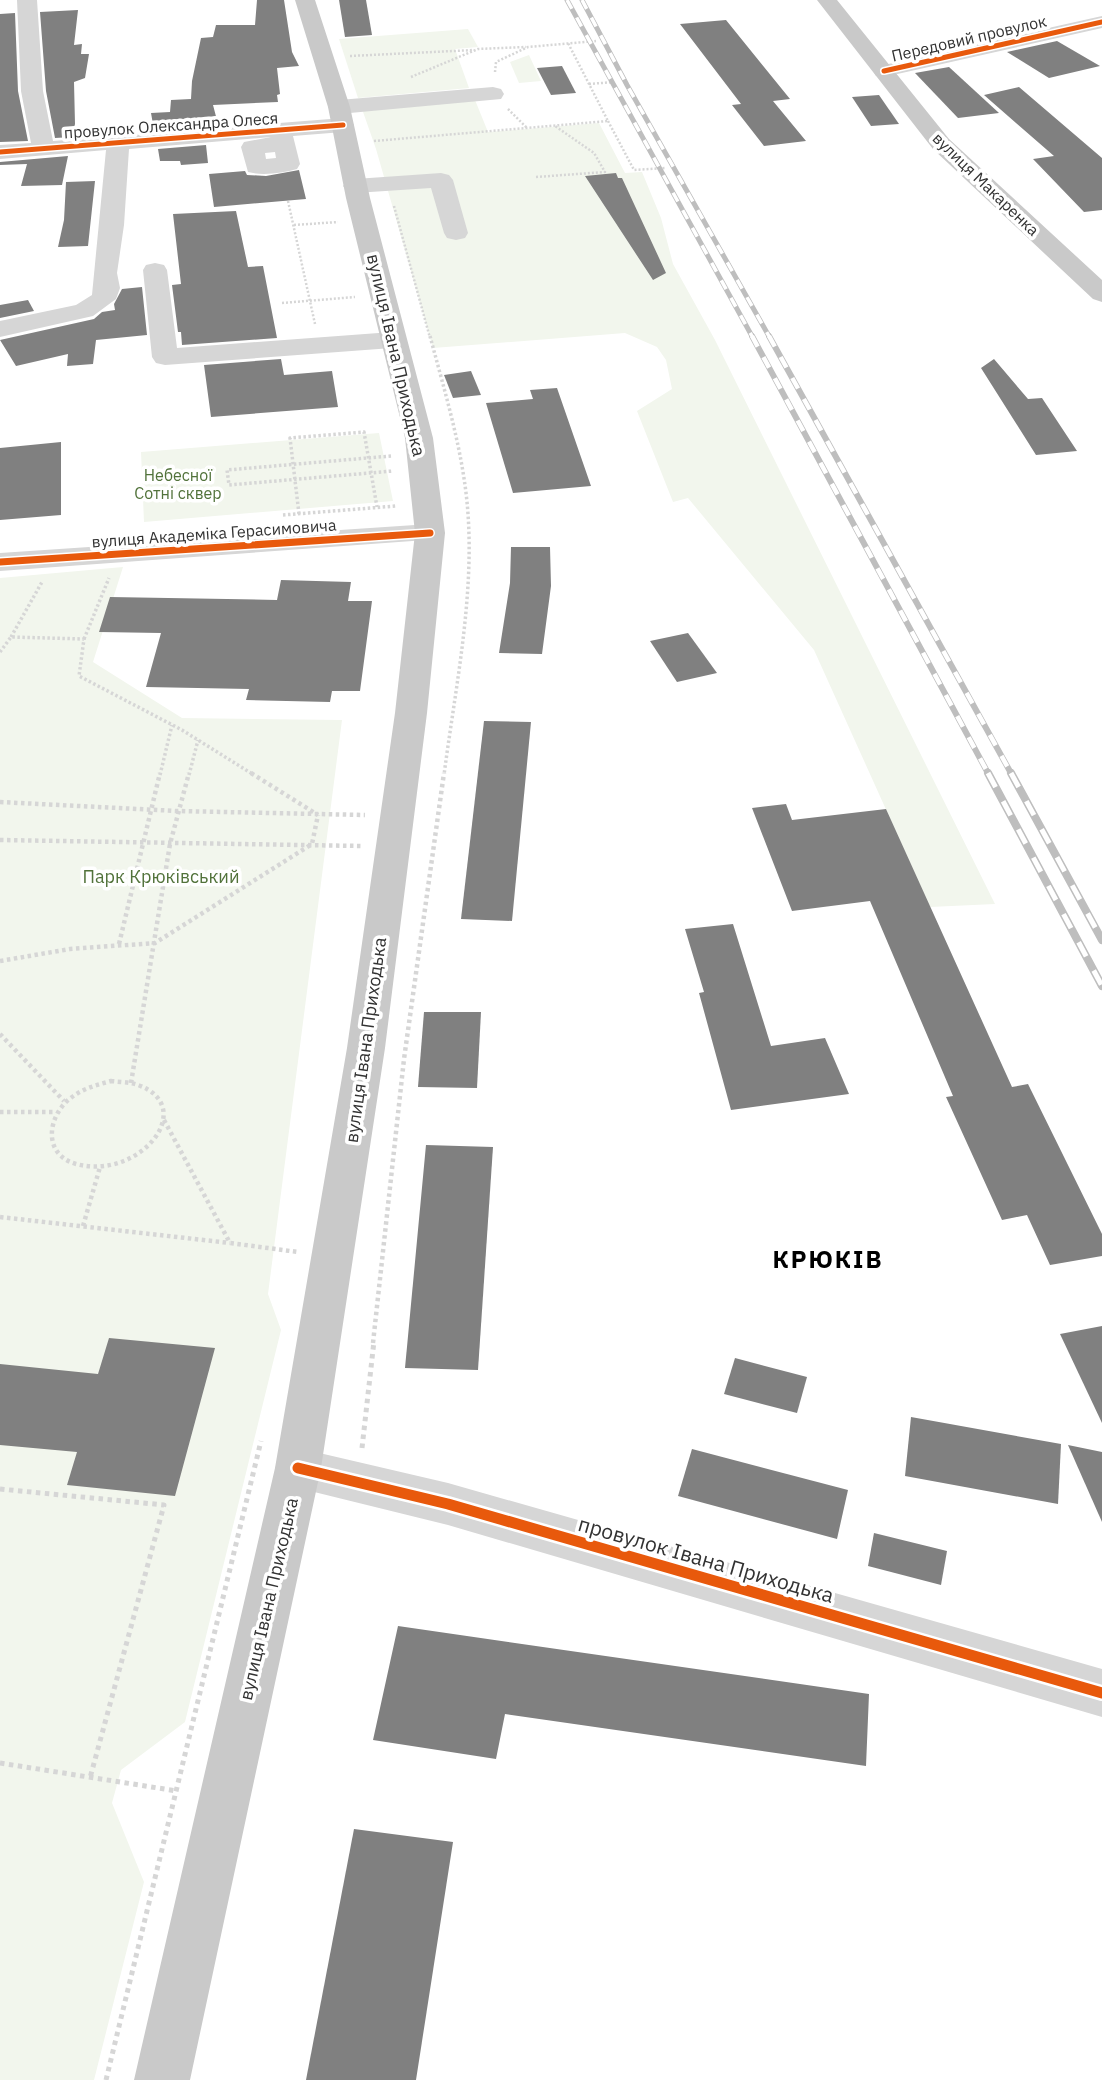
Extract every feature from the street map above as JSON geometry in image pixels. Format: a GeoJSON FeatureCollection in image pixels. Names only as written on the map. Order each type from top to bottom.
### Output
{"type":"FeatureCollection","features":[{"type":"Feature","properties":{"kind":"main road","name":"вулиця Івана Приходька"},"geometry":{"type":"LineString","coordinates":[[162,2080],[298,1468],[366,1048],[411,713],[419,438],[379,341],[355,186],[341,116],[305,0]]}},
{"type":"Feature","properties":{"kind":"main road","name":"вулиця Макаренка"},"geometry":{"type":"LineString","coordinates":[[827,0],[941,144],[1102,294]]}},
{"type":"Feature","properties":{"kind":"street"},"geometry":{"type":"LineString","coordinates":[[27,0],[32,91],[43,147]]}},
{"type":"Feature","properties":{"kind":"street","name":"Передовий провулок"},"geometry":{"type":"LineString","coordinates":[[884,71],[1102,22]]}},
{"type":"Feature","properties":{"kind":"street","name":"провулок Олександра Олеся"},"geometry":{"type":"LineString","coordinates":[[0,152],[118,142],[283,138],[341,116],[493,94]]}},
{"type":"Feature","properties":{"kind":"street"},"geometry":{"type":"LineString","coordinates":[[0,329],[93,308],[105,294],[118,142]]}},
{"type":"Feature","properties":{"kind":"street"},"geometry":{"type":"LineString","coordinates":[[355,186],[441,180],[456,233]]}},
{"type":"Feature","properties":{"kind":"street"},"geometry":{"type":"LineString","coordinates":[[155,270],[165,357],[379,341]]}},
{"type":"Feature","properties":{"kind":"street","name":"вулиця Академіка Герасимовича"},"geometry":{"type":"LineString","coordinates":[[0,562],[415,533]]}},
{"type":"Feature","properties":{"kind":"street","name":"провулок Івана Приходька"},"geometry":{"type":"LineString","coordinates":[[298,1468],[359,1480],[448,1504],[1102,1693]]}},
{"type":"Feature","properties":{"kind":"path"},"geometry":{"type":"LineString","coordinates":[[343,57],[596,41]]}},
{"type":"Feature","properties":{"kind":"path"},"geometry":{"type":"LineString","coordinates":[[568,43],[634,170],[666,168]]}},
{"type":"Feature","properties":{"kind":"path"},"geometry":{"type":"LineString","coordinates":[[527,128],[493,94],[496,62],[528,47]]}},
{"type":"Feature","properties":{"kind":"path"},"geometry":{"type":"LineString","coordinates":[[404,79],[478,49]]}},
{"type":"Feature","properties":{"kind":"path"},"geometry":{"type":"LineString","coordinates":[[589,83],[614,82]]}},
{"type":"Feature","properties":{"kind":"path"},"geometry":{"type":"LineString","coordinates":[[374,141],[608,121]]}},
{"type":"Feature","properties":{"kind":"path"},"geometry":{"type":"LineString","coordinates":[[536,177],[605,172],[594,153],[554,126]]}},
{"type":"Feature","properties":{"kind":"path"},"geometry":{"type":"LineString","coordinates":[[288,201],[320,345]]}},
{"type":"Feature","properties":{"kind":"path"},"geometry":{"type":"LineString","coordinates":[[294,225],[340,221],[342,233]]}},
{"type":"Feature","properties":{"kind":"path"},"geometry":{"type":"LineString","coordinates":[[353,287],[355,298],[379,341]]}},
{"type":"Feature","properties":{"kind":"path"},"geometry":{"type":"LineString","coordinates":[[282,303],[355,298]]}},
{"type":"Feature","properties":{"kind":"path"},"geometry":{"type":"LineString","coordinates":[[299,514],[290,438],[364,432],[377,507]]}},
{"type":"Feature","properties":{"kind":"path"},"geometry":{"type":"LineString","coordinates":[[388,445],[396,482]]}},
{"type":"Feature","properties":{"kind":"path"},"geometry":{"type":"LineString","coordinates":[[391,456],[227,470],[229,485],[394,471]]}},
{"type":"Feature","properties":{"kind":"path"},"geometry":{"type":"LineString","coordinates":[[400,503],[415,533]]}},
{"type":"Feature","properties":{"kind":"path"},"geometry":{"type":"LineString","coordinates":[[110,575],[84,639],[79,676],[198,740],[318,815]]}},
{"type":"Feature","properties":{"kind":"path"},"geometry":{"type":"LineString","coordinates":[[0,652],[42,581]]}},
{"type":"Feature","properties":{"kind":"path"},"geometry":{"type":"LineString","coordinates":[[11,636],[84,639]]}},
{"type":"Feature","properties":{"kind":"path"},"geometry":{"type":"LineString","coordinates":[[119,944],[172,725]]}},
{"type":"Feature","properties":{"kind":"path"},"geometry":{"type":"LineString","coordinates":[[131,1083],[170,844],[198,740]]}},
{"type":"Feature","properties":{"kind":"path"},"geometry":{"type":"LineString","coordinates":[[0,802],[177,811],[365,815]]}},
{"type":"Feature","properties":{"kind":"path"},"geometry":{"type":"LineString","coordinates":[[364,822],[366,808]]}},
{"type":"Feature","properties":{"kind":"path"},"geometry":{"type":"LineString","coordinates":[[0,961],[119,944],[155,943],[312,844],[318,815]]}},
{"type":"Feature","properties":{"kind":"path"},"geometry":{"type":"LineString","coordinates":[[359,860],[362,834]]}},
{"type":"Feature","properties":{"kind":"path"},"geometry":{"type":"LineString","coordinates":[[0,841],[361,846]]}},
{"type":"Feature","properties":{"kind":"path"},"geometry":{"type":"LineString","coordinates":[[0,1034],[64,1101]]}},
{"type":"Feature","properties":{"kind":"path"},"geometry":{"type":"LineString","coordinates":[[164,1119],[161,1131],[142,1154],[127,1162],[100,1167],[78,1164],[64,1157],[55,1148],[50,1136],[50,1124],[55,1112],[64,1101],[90,1085],[111,1081],[145,1088],[155,1096],[162,1107],[164,1119],[230,1243]]}},
{"type":"Feature","properties":{"kind":"path"},"geometry":{"type":"LineString","coordinates":[[0,1112],[55,1112]]}},
{"type":"Feature","properties":{"kind":"path"},"geometry":{"type":"LineString","coordinates":[[83,1226],[100,1167]]}},
{"type":"Feature","properties":{"kind":"path"},"geometry":{"type":"LineString","coordinates":[[0,1217],[302,1253]]}},
{"type":"Feature","properties":{"kind":"path"},"geometry":{"type":"LineString","coordinates":[[106,2080],[261,1440]]}},
{"type":"Feature","properties":{"kind":"path"},"geometry":{"type":"LineString","coordinates":[[0,1489],[164,1505],[90,1778]]}},
{"type":"Feature","properties":{"kind":"path"},"geometry":{"type":"LineString","coordinates":[[0,1763],[177,1791]]}},
{"type":"Feature","properties":{"kind":"green space"},"geometry":{"type":"Polygon","coordinates":[[[468,29],[478,47],[455,49],[469,88],[358,98],[339,39],[468,29]]]}},
{"type":"Feature","properties":{"kind":"green space"},"geometry":{"type":"Polygon","coordinates":[[[529,55],[541,81],[519,83],[510,62],[529,55]]]}},
{"type":"Feature","properties":{"kind":"green space"},"geometry":{"type":"Polygon","coordinates":[[[475,100],[488,132],[599,123],[625,173],[642,172],[661,218],[673,264],[715,340],[995,904],[930,907],[814,650],[688,498],[673,502],[637,411],[672,389],[666,360],[657,347],[625,333],[433,348],[362,109],[475,100]]]}},
{"type":"Feature","properties":{"kind":"green space","name":"Небесної Сотні сквер"},"geometry":{"type":"Polygon","coordinates":[[[379,433],[393,501],[144,522],[141,452],[379,433]]]}},
{"type":"Feature","properties":{"kind":"green space","name":"Парк Крюківський"},"geometry":{"type":"Polygon","coordinates":[[[123,567],[93,662],[182,718],[342,720],[268,1294],[281,1330],[185,1722],[121,1770],[112,1803],[144,1882],[94,2080],[0,2080],[0,578],[123,567]]]}},
{"type":"Feature","properties":{"kind":"building"},"geometry":{"type":"Polygon","coordinates":[[[257,0],[284,0],[292,52],[299,66],[277,68],[280,94],[277,95],[278,102],[213,105],[218,124],[154,130],[151,113],[170,112],[171,100],[191,99],[201,38],[213,37],[216,25],[255,25],[257,0]]]}},
{"type":"Feature","properties":{"kind":"building"},"geometry":{"type":"Polygon","coordinates":[[[339,0],[366,0],[372,35],[345,37],[339,0]]]}},
{"type":"Feature","properties":{"kind":"building"},"geometry":{"type":"Polygon","coordinates":[[[78,10],[74,45],[82,44],[81,54],[89,54],[85,78],[74,82],[75,124],[72,137],[55,138],[46,91],[40,12],[78,10]]]}},
{"type":"Feature","properties":{"kind":"building"},"geometry":{"type":"Polygon","coordinates":[[[15,13],[18,91],[28,141],[0,142],[0,14],[15,13]]]}},
{"type":"Feature","properties":{"kind":"building"},"geometry":{"type":"Polygon","coordinates":[[[726,20],[790,99],[773,101],[806,141],[764,146],[732,105],[741,104],[680,24],[726,20]]]}},
{"type":"Feature","properties":{"kind":"building"},"geometry":{"type":"Polygon","coordinates":[[[1057,41],[1100,66],[1049,78],[1007,52],[1057,41]]]}},
{"type":"Feature","properties":{"kind":"building"},"geometry":{"type":"Polygon","coordinates":[[[562,66],[576,93],[551,95],[537,68],[562,66]]]}},
{"type":"Feature","properties":{"kind":"building"},"geometry":{"type":"Polygon","coordinates":[[[949,67],[999,113],[958,118],[915,73],[949,67]]]}},
{"type":"Feature","properties":{"kind":"building"},"geometry":{"type":"Polygon","coordinates":[[[1019,87],[1102,158],[1102,210],[1084,212],[1033,159],[1054,156],[984,95],[1019,87]]]}},
{"type":"Feature","properties":{"kind":"building"},"geometry":{"type":"Polygon","coordinates":[[[879,95],[899,124],[871,126],[852,97],[879,95]]]}},
{"type":"Feature","properties":{"kind":"building"},"geometry":{"type":"Polygon","coordinates":[[[206,145],[208,163],[181,165],[180,161],[160,161],[158,149],[206,145]]]}},
{"type":"Feature","properties":{"kind":"building"},"geometry":{"type":"Polygon","coordinates":[[[68,156],[62,185],[21,186],[27,164],[0,165],[0,162],[68,156]]]}},
{"type":"Feature","properties":{"kind":"building"},"geometry":{"type":"Polygon","coordinates":[[[299,170],[306,199],[214,207],[209,174],[245,171],[247,175],[266,176],[299,170]]]}},
{"type":"Feature","properties":{"kind":"building"},"geometry":{"type":"Polygon","coordinates":[[[616,173],[618,178],[622,178],[666,273],[653,280],[585,176],[616,173]]]}},
{"type":"Feature","properties":{"kind":"building"},"geometry":{"type":"Polygon","coordinates":[[[95,181],[88,246],[58,247],[64,220],[66,182],[95,181]]]}},
{"type":"Feature","properties":{"kind":"building"},"geometry":{"type":"Polygon","coordinates":[[[236,211],[248,267],[263,266],[277,338],[182,345],[172,285],[181,284],[173,214],[236,211]]]}},
{"type":"Feature","properties":{"kind":"building"},"geometry":{"type":"Polygon","coordinates":[[[142,287],[147,335],[96,340],[93,364],[67,366],[68,354],[16,366],[0,340],[94,319],[102,312],[115,310],[114,304],[122,289],[142,287]]]}},
{"type":"Feature","properties":{"kind":"building"},"geometry":{"type":"Polygon","coordinates":[[[28,300],[34,311],[0,318],[0,305],[28,300]]]}},
{"type":"Feature","properties":{"kind":"building"},"geometry":{"type":"Polygon","coordinates":[[[281,359],[284,375],[332,371],[338,407],[211,417],[204,365],[281,359]]]}},
{"type":"Feature","properties":{"kind":"building"},"geometry":{"type":"Polygon","coordinates":[[[994,359],[1028,399],[1042,398],[1077,451],[1036,455],[981,368],[994,359]]]}},
{"type":"Feature","properties":{"kind":"building"},"geometry":{"type":"Polygon","coordinates":[[[471,371],[481,395],[453,398],[444,375],[471,371]]]}},
{"type":"Feature","properties":{"kind":"building"},"geometry":{"type":"Polygon","coordinates":[[[557,388],[591,486],[513,493],[486,403],[533,399],[530,390],[557,388]]]}},
{"type":"Feature","properties":{"kind":"building"},"geometry":{"type":"Polygon","coordinates":[[[61,442],[61,515],[0,520],[0,448],[61,442]]]}},
{"type":"Feature","properties":{"kind":"building"},"geometry":{"type":"Polygon","coordinates":[[[511,547],[550,547],[551,586],[542,654],[499,653],[510,583],[511,547]]]}},
{"type":"Feature","properties":{"kind":"building"},"geometry":{"type":"Polygon","coordinates":[[[281,580],[351,582],[348,601],[372,601],[360,691],[332,691],[330,702],[246,700],[249,689],[146,687],[161,633],[99,632],[110,597],[277,600],[281,580]]]}},
{"type":"Feature","properties":{"kind":"building"},"geometry":{"type":"Polygon","coordinates":[[[688,633],[717,673],[677,682],[650,641],[688,633]]]}},
{"type":"Feature","properties":{"kind":"building"},"geometry":{"type":"Polygon","coordinates":[[[484,721],[531,722],[512,921],[461,919],[484,721]]]}},
{"type":"Feature","properties":{"kind":"building"},"geometry":{"type":"Polygon","coordinates":[[[786,804],[792,820],[886,809],[1012,1087],[1028,1084],[1102,1234],[1102,1256],[1050,1265],[1027,1215],[1002,1220],[946,1097],[953,1096],[870,901],[792,911],[752,808],[786,804]]]}},
{"type":"Feature","properties":{"kind":"building"},"geometry":{"type":"Polygon","coordinates":[[[733,924],[771,1046],[825,1038],[849,1094],[731,1110],[699,993],[704,992],[685,929],[733,924]]]}},
{"type":"Feature","properties":{"kind":"building"},"geometry":{"type":"Polygon","coordinates":[[[424,1012],[481,1012],[477,1088],[418,1087],[424,1012]]]}},
{"type":"Feature","properties":{"kind":"building"},"geometry":{"type":"Polygon","coordinates":[[[426,1145],[493,1147],[478,1370],[405,1368],[426,1145]]]}},
{"type":"Feature","properties":{"kind":"building"},"geometry":{"type":"Polygon","coordinates":[[[1102,1326],[1102,1423],[1060,1334],[1102,1326]]]}},
{"type":"Feature","properties":{"kind":"building"},"geometry":{"type":"Polygon","coordinates":[[[109,1338],[215,1348],[175,1496],[67,1485],[77,1452],[0,1445],[0,1364],[98,1374],[109,1338]]]}},
{"type":"Feature","properties":{"kind":"building"},"geometry":{"type":"Polygon","coordinates":[[[735,1358],[807,1377],[797,1413],[724,1394],[735,1358]]]}},
{"type":"Feature","properties":{"kind":"building"},"geometry":{"type":"Polygon","coordinates":[[[911,1417],[1061,1444],[1058,1504],[905,1476],[911,1417]]]}},
{"type":"Feature","properties":{"kind":"building"},"geometry":{"type":"Polygon","coordinates":[[[1068,1445],[1102,1452],[1102,1522],[1068,1445]]]}},
{"type":"Feature","properties":{"kind":"building"},"geometry":{"type":"Polygon","coordinates":[[[692,1449],[848,1490],[837,1539],[678,1496],[692,1449]]]}},
{"type":"Feature","properties":{"kind":"building"},"geometry":{"type":"Polygon","coordinates":[[[874,1533],[947,1551],[941,1585],[868,1566],[874,1533]]]}},
{"type":"Feature","properties":{"kind":"building"},"geometry":{"type":"Polygon","coordinates":[[[398,1626],[869,1694],[866,1766],[505,1714],[496,1759],[373,1740],[398,1626]]]}},
{"type":"Feature","properties":{"kind":"building"},"geometry":{"type":"Polygon","coordinates":[[[354,1829],[453,1842],[416,2080],[306,2080],[354,1829]]]}},
{"type":"Feature","properties":{"kind":"railway"},"geometry":{"type":"LineString","coordinates":[[567,0],[753,338]]}},
{"type":"Feature","properties":{"kind":"railway"},"geometry":{"type":"LineString","coordinates":[[582,0],[770,338]]}},
{"type":"Feature","properties":{"kind":"railway"},"geometry":{"type":"LineString","coordinates":[[752,336],[989,775]]}},
{"type":"Feature","properties":{"kind":"railway"},"geometry":{"type":"LineString","coordinates":[[769,336],[1012,775]]}},
{"type":"Feature","properties":{"kind":"railway"},"geometry":{"type":"LineString","coordinates":[[988,773],[1102,986]]}},
{"type":"Feature","properties":{"kind":"railway"},"geometry":{"type":"LineString","coordinates":[[1011,773],[1102,940]]}},
{"type":"Feature","properties":{"kind":"cycle path"},"geometry":{"type":"LineString","coordinates":[[884,71],[1102,22]]}},
{"type":"Feature","properties":{"kind":"cycle path"},"geometry":{"type":"LineString","coordinates":[[0,152],[343,125]]}},
{"type":"Feature","properties":{"kind":"cycle path"},"geometry":{"type":"LineString","coordinates":[[0,562],[430,533]]}},
{"type":"Feature","properties":{"kind":"cycle path"},"geometry":{"type":"LineString","coordinates":[[298,1468],[448,1504],[1102,1693]]}},
{"type":"Feature","properties":{"kind":"district","name":"КРЮКІВ"},"geometry":{"type":"Point","coordinates":[828,1260]}}]}
